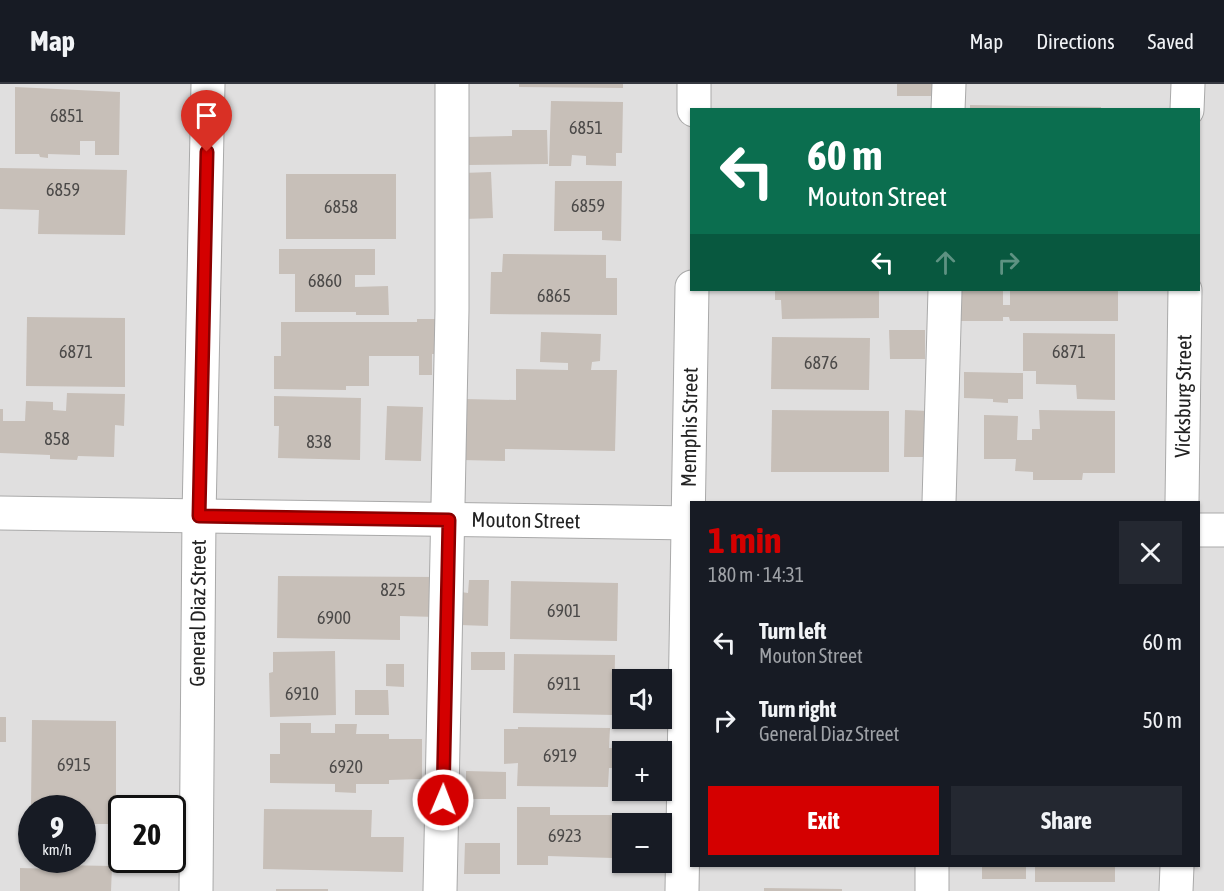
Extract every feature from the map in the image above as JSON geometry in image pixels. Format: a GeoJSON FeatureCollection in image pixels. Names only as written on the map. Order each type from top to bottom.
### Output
{"type":"FeatureCollection","features":[{"type":"Feature","properties":{"kind":"street","name":"General Diaz Street"},"geometry":{"type":"LineString","coordinates":[[196,891],[199,516],[208,84]]}},
{"type":"Feature","properties":{"kind":"street"},"geometry":{"type":"LineString","coordinates":[[441,891],[449,520],[452,84]]}},
{"type":"Feature","properties":{"kind":"street"},"geometry":{"type":"LineString","coordinates":[[694,84],[694,108]]}},
{"type":"Feature","properties":{"kind":"street"},"geometry":{"type":"LineString","coordinates":[[948,108],[949,84]]}},
{"type":"Feature","properties":{"kind":"street"},"geometry":{"type":"LineString","coordinates":[[1187,108],[1188,84]]}},
{"type":"Feature","properties":{"kind":"street","name":"Memphis Street"},"geometry":{"type":"LineString","coordinates":[[690,501],[692,291]]}},
{"type":"Feature","properties":{"kind":"street"},"geometry":{"type":"LineString","coordinates":[[939,501],[945,291]]}},
{"type":"Feature","properties":{"kind":"street","name":"Vicksburg Street"},"geometry":{"type":"LineString","coordinates":[[1182,501],[1185,291]]}},
{"type":"Feature","properties":{"kind":"street","name":"Mouton Street"},"geometry":{"type":"LineString","coordinates":[[0,513],[690,523]]}},
{"type":"Feature","properties":{"kind":"street","name":"Memphis Street"},"geometry":{"type":"LineString","coordinates":[[682,891],[690,523]]}},
{"type":"Feature","properties":{"kind":"street"},"geometry":{"type":"LineString","coordinates":[[1200,530],[1224,530]]}},
{"type":"Feature","properties":{"kind":"street"},"geometry":{"type":"LineString","coordinates":[[932,867],[932,891]]}},
{"type":"Feature","properties":{"kind":"street"},"geometry":{"type":"LineString","coordinates":[[1176,891],[1177,867]]}},
{"type":"Feature","properties":{"kind":"shaded area"},"geometry":{"type":"Polygon","coordinates":[[[0,84],[1224,84],[1224,891],[0,891],[0,84]]]}},
{"type":"Feature","properties":{"kind":"building"},"geometry":{"type":"Polygon","coordinates":[[[519,84],[623,84],[623,88],[519,87],[519,84]]]}},
{"type":"Feature","properties":{"kind":"building"},"geometry":{"type":"Polygon","coordinates":[[[897,84],[933,84],[933,96],[897,96],[897,84]]]}},
{"type":"Feature","properties":{"kind":"building"},"geometry":{"type":"Polygon","coordinates":[[[15,87],[120,92],[119,155],[95,155],[95,141],[80,141],[80,155],[48,154],[48,158],[40,157],[39,154],[15,154],[15,87]]]}},
{"type":"Feature","properties":{"kind":"building"},"geometry":{"type":"Polygon","coordinates":[[[551,101],[623,102],[622,153],[616,153],[616,166],[586,165],[586,156],[572,155],[571,166],[549,166],[551,101]]]}},
{"type":"Feature","properties":{"kind":"building"},"geometry":{"type":"Polygon","coordinates":[[[970,105],[1101,107],[1101,108],[970,108],[970,105]]]}},
{"type":"Feature","properties":{"kind":"building"},"geometry":{"type":"Polygon","coordinates":[[[512,130],[547,130],[548,164],[467,165],[467,137],[512,136],[512,130]]]}},
{"type":"Feature","properties":{"kind":"building"},"geometry":{"type":"Polygon","coordinates":[[[0,168],[127,170],[125,235],[38,234],[39,210],[0,209],[0,168]]]}},
{"type":"Feature","properties":{"kind":"building"},"geometry":{"type":"Polygon","coordinates":[[[491,172],[493,218],[465,219],[463,173],[491,172]]]}},
{"type":"Feature","properties":{"kind":"building"},"geometry":{"type":"Polygon","coordinates":[[[286,174],[396,174],[396,239],[286,239],[286,174]]]}},
{"type":"Feature","properties":{"kind":"building"},"geometry":{"type":"Polygon","coordinates":[[[555,181],[622,181],[621,241],[602,240],[602,231],[554,231],[555,181]]]}},
{"type":"Feature","properties":{"kind":"building"},"geometry":{"type":"Polygon","coordinates":[[[279,249],[375,249],[375,275],[355,275],[355,287],[388,286],[389,315],[356,315],[356,312],[295,312],[295,274],[279,274],[279,249]]]}},
{"type":"Feature","properties":{"kind":"building"},"geometry":{"type":"Polygon","coordinates":[[[503,254],[606,255],[606,278],[617,278],[617,315],[490,314],[491,272],[502,272],[503,254]]]}},
{"type":"Feature","properties":{"kind":"building"},"geometry":{"type":"Polygon","coordinates":[[[775,291],[879,291],[879,318],[782,319],[781,300],[775,300],[775,291]]]}},
{"type":"Feature","properties":{"kind":"building"},"geometry":{"type":"Polygon","coordinates":[[[961,291],[1003,291],[1003,305],[1010,305],[1010,291],[1118,291],[1118,321],[1010,321],[1009,317],[1003,317],[1003,321],[961,321],[961,291]]]}},
{"type":"Feature","properties":{"kind":"building"},"geometry":{"type":"Polygon","coordinates":[[[27,317],[125,318],[125,387],[26,386],[27,317]]]}},
{"type":"Feature","properties":{"kind":"building"},"geometry":{"type":"Polygon","coordinates":[[[417,319],[436,319],[437,354],[432,354],[432,375],[419,375],[419,356],[369,356],[369,386],[346,386],[346,390],[274,389],[274,356],[281,356],[281,322],[417,322],[417,319]]]}},
{"type":"Feature","properties":{"kind":"building"},"geometry":{"type":"Polygon","coordinates":[[[889,330],[925,330],[925,359],[890,359],[889,330]]]}},
{"type":"Feature","properties":{"kind":"building"},"geometry":{"type":"Polygon","coordinates":[[[541,332],[601,334],[600,361],[592,362],[591,370],[617,370],[615,451],[505,449],[505,461],[462,460],[464,399],[516,400],[516,369],[568,370],[568,363],[540,362],[541,332]]]}},
{"type":"Feature","properties":{"kind":"building"},"geometry":{"type":"Polygon","coordinates":[[[1023,333],[1115,334],[1115,400],[1077,399],[1076,385],[1036,384],[1036,371],[1023,371],[1023,333]]]}},
{"type":"Feature","properties":{"kind":"building"},"geometry":{"type":"Polygon","coordinates":[[[772,337],[870,338],[869,390],[771,389],[772,337]]]}},
{"type":"Feature","properties":{"kind":"building"},"geometry":{"type":"Polygon","coordinates":[[[964,372],[1023,373],[1023,399],[1008,399],[1008,403],[993,402],[993,399],[964,398],[964,372]]]}},
{"type":"Feature","properties":{"kind":"building"},"geometry":{"type":"Polygon","coordinates":[[[67,393],[125,394],[124,426],[115,425],[114,457],[78,456],[77,460],[50,459],[50,455],[0,453],[0,409],[3,409],[3,421],[25,421],[26,401],[53,402],[53,410],[66,411],[67,393]]]}},
{"type":"Feature","properties":{"kind":"building"},"geometry":{"type":"Polygon","coordinates":[[[274,396],[361,398],[360,460],[278,458],[279,426],[274,426],[274,396]]]}},
{"type":"Feature","properties":{"kind":"building"},"geometry":{"type":"Polygon","coordinates":[[[387,406],[423,407],[421,461],[385,460],[387,406]]]}},
{"type":"Feature","properties":{"kind":"building"},"geometry":{"type":"Polygon","coordinates":[[[772,410],[889,411],[889,472],[771,472],[772,410]]]}},
{"type":"Feature","properties":{"kind":"building"},"geometry":{"type":"Polygon","coordinates":[[[905,410],[928,411],[927,457],[904,457],[905,410]]]}},
{"type":"Feature","properties":{"kind":"building"},"geometry":{"type":"Polygon","coordinates":[[[1039,410],[1115,411],[1115,473],[1083,473],[1082,480],[1033,480],[1033,472],[1015,471],[1016,459],[984,459],[984,415],[1018,416],[1017,440],[1032,440],[1032,429],[1040,429],[1039,410]]]}},
{"type":"Feature","properties":{"kind":"building"},"geometry":{"type":"Polygon","coordinates":[[[278,576],[436,577],[436,617],[400,616],[400,640],[277,638],[278,576]]]}},
{"type":"Feature","properties":{"kind":"building"},"geometry":{"type":"Polygon","coordinates":[[[469,580],[489,580],[488,626],[460,625],[461,592],[468,593],[469,580]]]}},
{"type":"Feature","properties":{"kind":"building"},"geometry":{"type":"Polygon","coordinates":[[[511,581],[618,583],[617,641],[510,639],[511,581]]]}},
{"type":"Feature","properties":{"kind":"building"},"geometry":{"type":"Polygon","coordinates":[[[335,651],[336,715],[270,717],[269,673],[273,672],[273,652],[335,651]]]}},
{"type":"Feature","properties":{"kind":"building"},"geometry":{"type":"Polygon","coordinates":[[[471,652],[505,652],[505,670],[471,670],[471,652]]]}},
{"type":"Feature","properties":{"kind":"building"},"geometry":{"type":"Polygon","coordinates":[[[514,654],[615,655],[615,669],[612,669],[612,715],[513,713],[514,654]]]}},
{"type":"Feature","properties":{"kind":"building"},"geometry":{"type":"Polygon","coordinates":[[[386,664],[404,664],[404,687],[386,686],[386,664]]]}},
{"type":"Feature","properties":{"kind":"building"},"geometry":{"type":"Polygon","coordinates":[[[355,690],[388,690],[389,715],[355,715],[355,690]]]}},
{"type":"Feature","properties":{"kind":"building"},"geometry":{"type":"Polygon","coordinates":[[[0,717],[6,717],[6,742],[0,742],[0,717]]]}},
{"type":"Feature","properties":{"kind":"building"},"geometry":{"type":"Polygon","coordinates":[[[32,720],[116,721],[116,795],[108,795],[108,824],[96,824],[96,795],[31,795],[32,720]]]}},
{"type":"Feature","properties":{"kind":"building"},"geometry":{"type":"Polygon","coordinates":[[[280,723],[311,723],[311,733],[335,733],[335,724],[357,724],[356,734],[389,734],[389,739],[422,739],[422,779],[389,780],[389,784],[356,784],[356,793],[335,792],[335,784],[270,783],[270,754],[280,754],[280,723]]]}},
{"type":"Feature","properties":{"kind":"building"},"geometry":{"type":"Polygon","coordinates":[[[518,727],[610,728],[609,748],[612,748],[612,768],[609,768],[608,787],[517,786],[518,763],[504,764],[504,729],[518,729],[518,727]]]}},
{"type":"Feature","properties":{"kind":"building"},"geometry":{"type":"Polygon","coordinates":[[[466,771],[506,772],[506,799],[466,799],[466,771]]]}},
{"type":"Feature","properties":{"kind":"building"},"geometry":{"type":"Polygon","coordinates":[[[517,807],[550,807],[550,815],[612,815],[612,858],[548,856],[548,865],[517,865],[517,807]]]}},
{"type":"Feature","properties":{"kind":"building"},"geometry":{"type":"Polygon","coordinates":[[[264,809],[372,810],[371,837],[404,837],[403,872],[263,869],[264,809]]]}},
{"type":"Feature","properties":{"kind":"building"},"geometry":{"type":"Polygon","coordinates":[[[465,843],[500,843],[500,874],[464,874],[465,843]]]}},
{"type":"Feature","properties":{"kind":"building"},"geometry":{"type":"Polygon","coordinates":[[[96,866],[108,866],[108,873],[112,873],[111,891],[20,891],[20,873],[96,873],[96,866]]]}},
{"type":"Feature","properties":{"kind":"building"},"geometry":{"type":"Polygon","coordinates":[[[982,867],[1026,867],[1026,879],[982,879],[982,867]]]}},
{"type":"Feature","properties":{"kind":"building"},"geometry":{"type":"Polygon","coordinates":[[[1035,867],[1115,867],[1115,882],[1035,882],[1035,867]]]}},
{"type":"Feature","properties":{"kind":"building"},"geometry":{"type":"Polygon","coordinates":[[[764,888],[842,889],[842,891],[764,891],[764,888]]]}},
{"type":"Feature","properties":{"kind":"building"},"geometry":{"type":"Polygon","coordinates":[[[276,889],[328,889],[328,891],[276,891],[276,889]]]}},
{"type":"Feature","properties":{"kind":"route"},"geometry":{"type":"LineString","coordinates":[[207,152],[199,516],[449,520],[443,800]]}}]}
